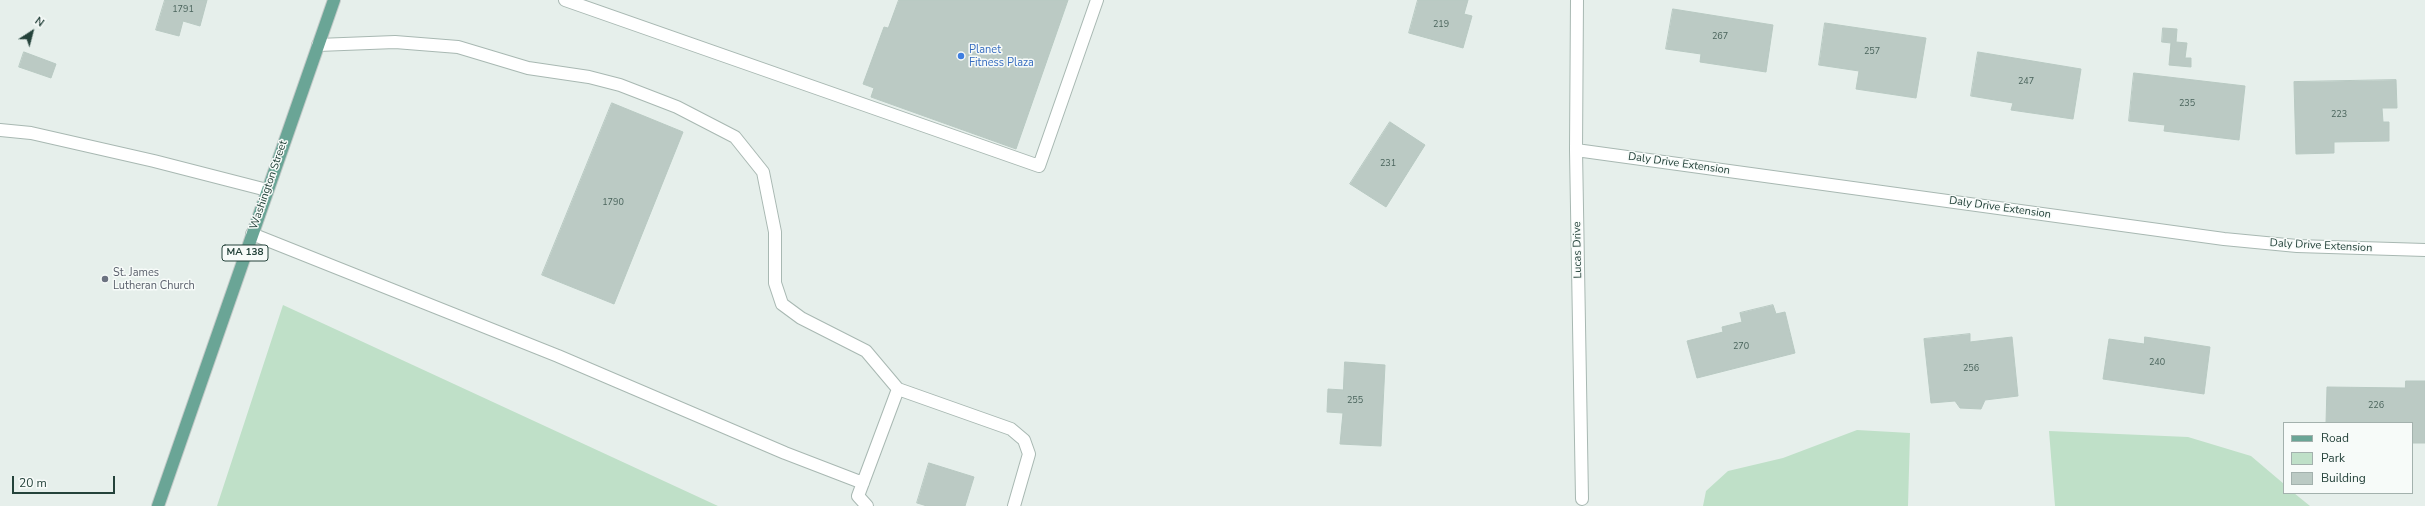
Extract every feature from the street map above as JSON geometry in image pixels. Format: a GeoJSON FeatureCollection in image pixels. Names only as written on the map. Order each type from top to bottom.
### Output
{"type":"FeatureCollection","features":[{"type":"Feature","properties":{"kind":"main road","name":"Washington Street"},"geometry":{"type":"LineString","coordinates":[[158,506],[334,0]]}},
{"type":"Feature","properties":{"kind":"street"},"geometry":{"type":"LineString","coordinates":[[565,0],[1039,166],[1097,0]]}},
{"type":"Feature","properties":{"kind":"street","name":"Lucas Drive"},"geometry":{"type":"LineString","coordinates":[[1577,0],[1576,150],[1582,499]]}},
{"type":"Feature","properties":{"kind":"street"},"geometry":{"type":"LineString","coordinates":[[318,45],[395,42],[458,47],[528,68],[589,77],[620,85],[678,107],[735,137],[763,172],[775,232],[775,283],[782,304],[801,318],[866,351],[898,389],[1011,429],[1024,440],[1029,454],[1014,506]]}},
{"type":"Feature","properties":{"kind":"street"},"geometry":{"type":"LineString","coordinates":[[0,130],[38,135],[154,161],[267,190]]}},
{"type":"Feature","properties":{"kind":"street","name":"Daly Drive Extension"},"geometry":{"type":"LineString","coordinates":[[1576,150],[2224,239],[2297,246],[2425,250]]}},
{"type":"Feature","properties":{"kind":"street"},"geometry":{"type":"LineString","coordinates":[[252,234],[551,353],[785,453],[863,483]]}},
{"type":"Feature","properties":{"kind":"street"},"geometry":{"type":"LineString","coordinates":[[867,506],[858,496],[898,389]]}},
{"type":"Feature","properties":{"kind":"green space"},"geometry":{"type":"Polygon","coordinates":[[[283,305],[718,506],[217,506],[283,305]]]}},
{"type":"Feature","properties":{"kind":"green space"},"geometry":{"type":"Polygon","coordinates":[[[1857,430],[1910,433],[1908,506],[1703,506],[1706,491],[1728,471],[1783,458],[1857,430]]]}},
{"type":"Feature","properties":{"kind":"green space"},"geometry":{"type":"Polygon","coordinates":[[[2049,431],[2188,437],[2251,456],[2283,483],[2283,494],[2295,494],[2310,506],[2055,506],[2049,431]]]}},
{"type":"Feature","properties":{"kind":"building"},"geometry":{"type":"Polygon","coordinates":[[[165,0],[207,0],[200,26],[183,21],[179,36],[156,30],[165,0]]]}},
{"type":"Feature","properties":{"kind":"building","name":"Planet Fitness Plaza"},"geometry":{"type":"Polygon","coordinates":[[[899,0],[1068,0],[1016,149],[871,97],[874,88],[863,84],[884,27],[888,28],[899,0]]]}},
{"type":"Feature","properties":{"kind":"building"},"geometry":{"type":"Polygon","coordinates":[[[1418,0],[1468,0],[1464,14],[1472,16],[1463,48],[1409,33],[1418,0]]]}},
{"type":"Feature","properties":{"kind":"building"},"geometry":{"type":"Polygon","coordinates":[[[1673,9],[1773,25],[1766,72],[1700,62],[1701,54],[1666,49],[1673,9]]]}},
{"type":"Feature","properties":{"kind":"building"},"geometry":{"type":"Polygon","coordinates":[[[1825,23],[1926,38],[1916,98],[1856,89],[1859,71],[1819,65],[1825,23]]]}},
{"type":"Feature","properties":{"kind":"building"},"geometry":{"type":"Polygon","coordinates":[[[2163,28],[2177,29],[2176,42],[2187,43],[2185,58],[2191,58],[2191,67],[2169,65],[2171,43],[2162,42],[2163,28]]]}},
{"type":"Feature","properties":{"kind":"building"},"geometry":{"type":"Polygon","coordinates":[[[24,52],[56,64],[51,78],[19,67],[24,52]]]}},
{"type":"Feature","properties":{"kind":"building"},"geometry":{"type":"Polygon","coordinates":[[[1978,52],[2081,69],[2073,119],[2011,110],[2013,103],[1971,96],[1978,52]]]}},
{"type":"Feature","properties":{"kind":"building"},"geometry":{"type":"Polygon","coordinates":[[[2134,73],[2245,86],[2239,140],[2164,131],[2165,125],[2129,121],[2134,73]]]}},
{"type":"Feature","properties":{"kind":"building"},"geometry":{"type":"Polygon","coordinates":[[[2396,80],[2397,108],[2382,108],[2383,122],[2389,122],[2389,141],[2334,142],[2334,153],[2296,154],[2294,82],[2396,80]]]}},
{"type":"Feature","properties":{"kind":"building"},"geometry":{"type":"Polygon","coordinates":[[[612,103],[683,132],[614,304],[542,275],[612,103]]]}},
{"type":"Feature","properties":{"kind":"building"},"geometry":{"type":"Polygon","coordinates":[[[1390,122],[1425,145],[1386,207],[1350,184],[1390,122]]]}},
{"type":"Feature","properties":{"kind":"building"},"geometry":{"type":"Polygon","coordinates":[[[1773,305],[1776,314],[1785,312],[1795,353],[1697,378],[1687,341],[1723,332],[1722,327],[1742,322],[1740,313],[1773,305]]]}},
{"type":"Feature","properties":{"kind":"building"},"geometry":{"type":"Polygon","coordinates":[[[1970,334],[1970,342],[2012,337],[2018,396],[1985,400],[1981,409],[1960,408],[1955,401],[1931,403],[1924,339],[1970,334]]]}},
{"type":"Feature","properties":{"kind":"building"},"geometry":{"type":"Polygon","coordinates":[[[2145,337],[2210,347],[2204,394],[2103,379],[2109,339],[2144,344],[2145,337]]]}},
{"type":"Feature","properties":{"kind":"building"},"geometry":{"type":"Polygon","coordinates":[[[1345,362],[1385,365],[1381,446],[1340,444],[1343,413],[1327,412],[1328,389],[1343,390],[1345,362]]]}},
{"type":"Feature","properties":{"kind":"building"},"geometry":{"type":"Polygon","coordinates":[[[2406,381],[2425,381],[2425,443],[2413,443],[2413,422],[2326,422],[2327,387],[2405,388],[2406,381]]]}},
{"type":"Feature","properties":{"kind":"building"},"geometry":{"type":"Polygon","coordinates":[[[929,463],[974,477],[965,506],[927,506],[917,503],[929,463]]]}},
{"type":"Feature","properties":{"kind":"place","name":"Planet Fitness Plaza"},"geometry":{"type":"Point","coordinates":[961,56]}},
{"type":"Feature","properties":{"kind":"place","name":"St. James Lutheran Church"},"geometry":{"type":"Point","coordinates":[105,279]}}]}
